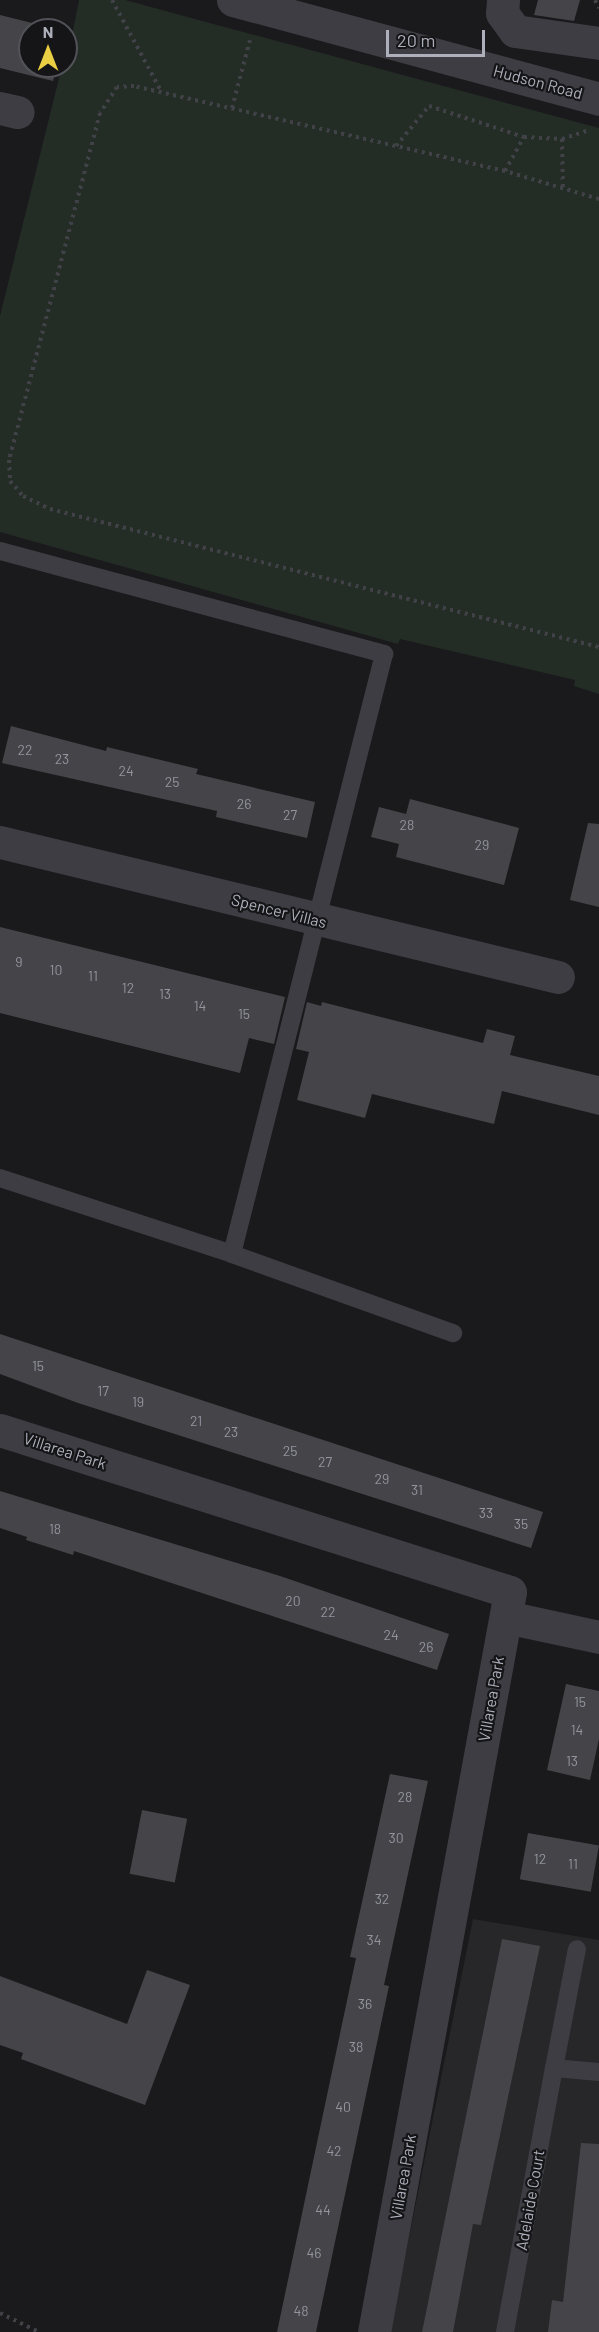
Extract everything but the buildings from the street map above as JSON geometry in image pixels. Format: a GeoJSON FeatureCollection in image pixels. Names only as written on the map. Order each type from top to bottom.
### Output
{"type":"FeatureCollection","features":[{"type":"Feature","properties":{"kind":"street"},"geometry":{"type":"LineString","coordinates":[[503,0],[502,13],[515,32],[599,43]]}},
{"type":"Feature","properties":{"kind":"street","name":"Hudson Road"},"geometry":{"type":"LineString","coordinates":[[256,4],[599,99]]}},
{"type":"Feature","properties":{"kind":"street","name":"Spencer Villas"},"geometry":{"type":"LineString","coordinates":[[0,842],[314,920],[558,977]]}},
{"type":"Feature","properties":{"kind":"street","name":"Villarea Park"},"geometry":{"type":"LineString","coordinates":[[0,1431],[510,1592],[374,2332]]}},
{"type":"Feature","properties":{"kind":"street"},"geometry":{"type":"LineString","coordinates":[[506,1617],[599,1637]]}},
{"type":"Feature","properties":{"kind":"lane"},"geometry":{"type":"LineString","coordinates":[[0,551],[384,654],[314,920],[232,1254]]}},
{"type":"Feature","properties":{"kind":"lane"},"geometry":{"type":"LineString","coordinates":[[0,1178],[232,1254],[453,1333]]}},
{"type":"Feature","properties":{"kind":"lane","name":"Adelaide Court"},"geometry":{"type":"LineString","coordinates":[[505,2332],[578,1949]]}},
{"type":"Feature","properties":{"kind":"lane"},"geometry":{"type":"LineString","coordinates":[[554,2068],[599,2072]]}},
{"type":"Feature","properties":{"kind":"path"},"geometry":{"type":"LineString","coordinates":[[112,0],[161,92]]}},
{"type":"Feature","properties":{"kind":"path"},"geometry":{"type":"LineString","coordinates":[[595,0],[599,8]]}},
{"type":"Feature","properties":{"kind":"path"},"geometry":{"type":"LineString","coordinates":[[232,108],[256,4]]}},
{"type":"Feature","properties":{"kind":"path"},"geometry":{"type":"LineString","coordinates":[[599,199],[505,171],[134,86],[117,87],[100,113],[9,460],[10,481],[23,496],[50,508],[599,647]]}},
{"type":"Feature","properties":{"kind":"path"},"geometry":{"type":"LineString","coordinates":[[396,146],[429,106],[524,137],[562,139],[590,130]]}},
{"type":"Feature","properties":{"kind":"path"},"geometry":{"type":"LineString","coordinates":[[505,171],[524,137]]}},
{"type":"Feature","properties":{"kind":"path"},"geometry":{"type":"LineString","coordinates":[[562,139],[563,189]]}},
{"type":"Feature","properties":{"kind":"path"},"geometry":{"type":"LineString","coordinates":[[0,2313],[28,2330],[39,2332]]}},
{"type":"Feature","properties":{"kind":"shaded area"},"geometry":{"type":"Polygon","coordinates":[[[79,0],[125,0],[599,128],[599,694],[574,686],[575,680],[400,639],[398,644],[0,532],[0,316],[59,78],[78,78],[78,18],[75,18],[79,0]]]}},
{"type":"Feature","properties":{"kind":"shaded area"},"geometry":{"type":"Polygon","coordinates":[[[473,1919],[599,1940],[599,2332],[390,2332],[473,1919]]]}}]}
